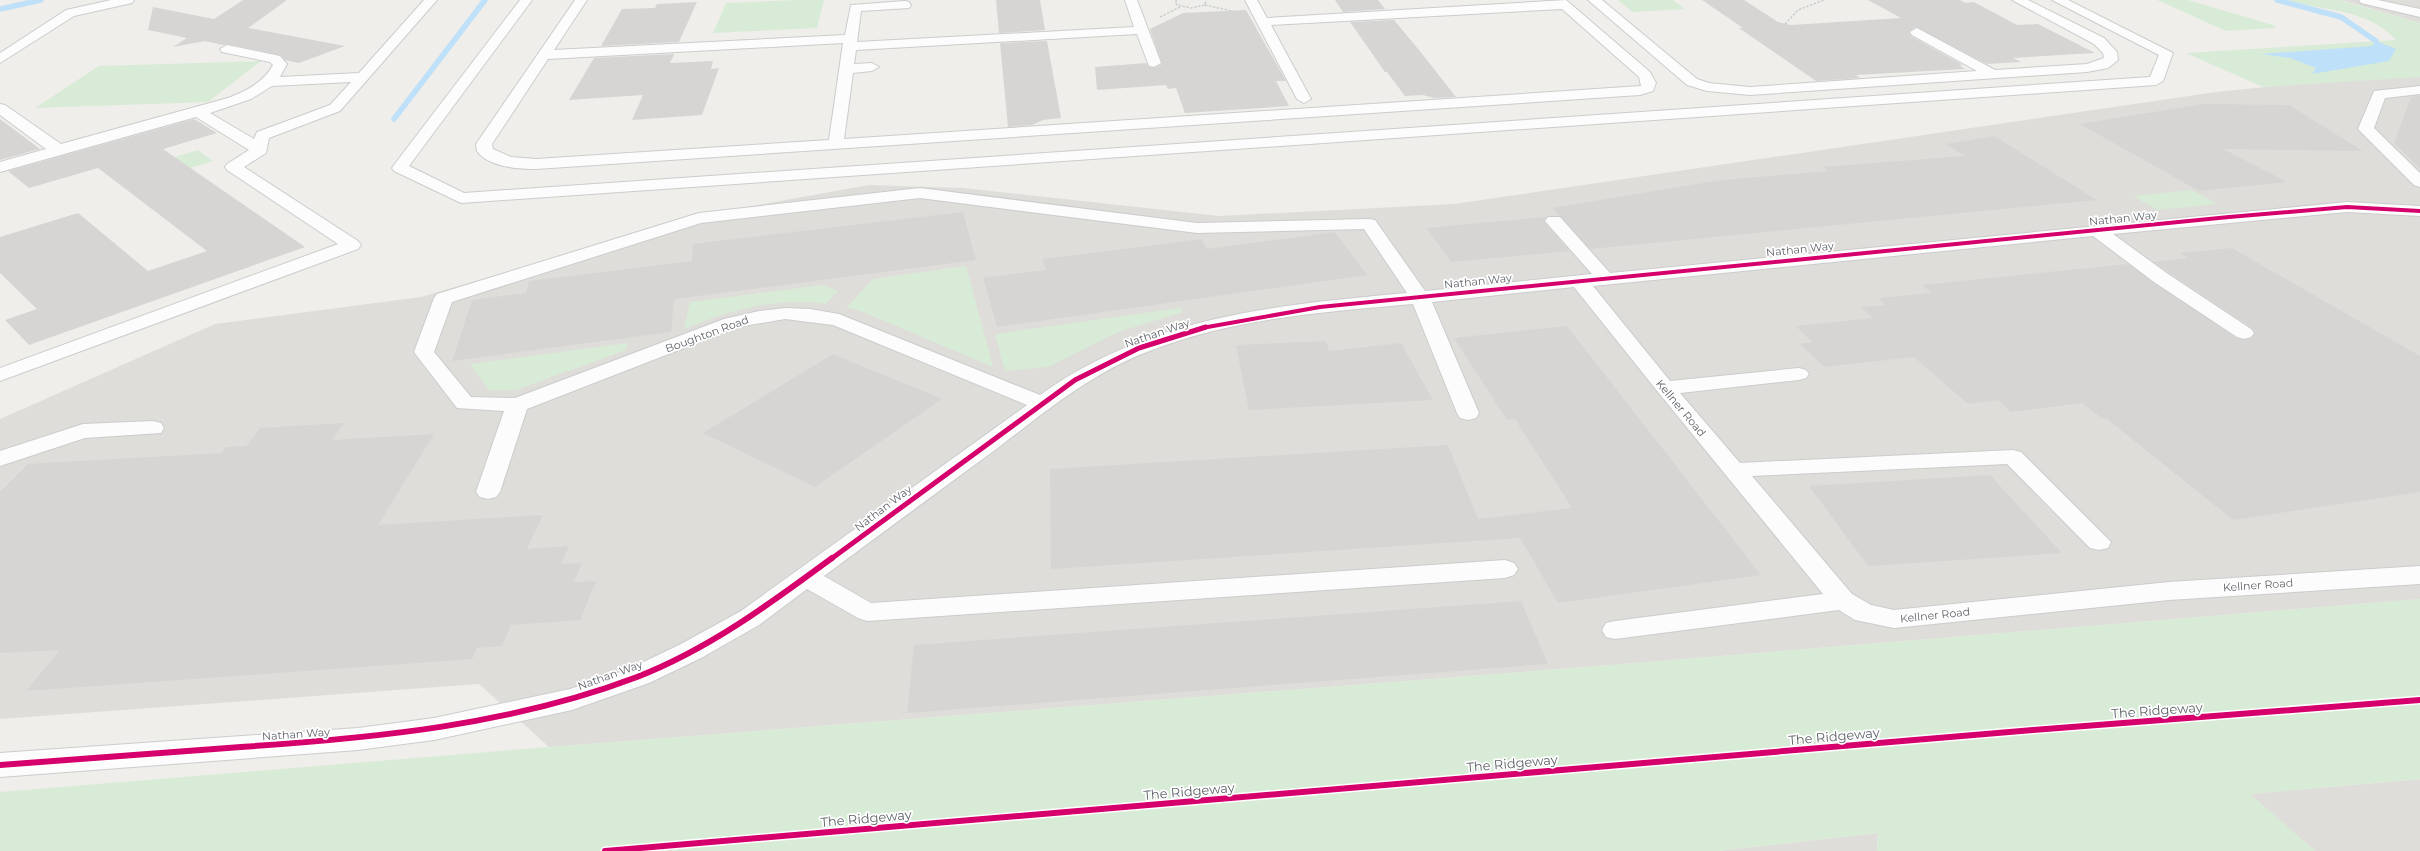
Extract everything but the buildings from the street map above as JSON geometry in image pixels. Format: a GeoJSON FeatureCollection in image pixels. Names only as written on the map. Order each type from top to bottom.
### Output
{"type":"FeatureCollection","features":[{"type":"Feature","properties":{"kind":"street"},"geometry":{"type":"LineString","coordinates":[[0,59],[70,13],[128,0]]}},
{"type":"Feature","properties":{"kind":"street"},"geometry":{"type":"LineString","coordinates":[[260,150],[262,135],[335,108],[431,0]]}},
{"type":"Feature","properties":{"kind":"street"},"geometry":{"type":"LineString","coordinates":[[526,0],[400,168],[461,198],[612,195],[2156,80],[2166,53],[2058,0]]}},
{"type":"Feature","properties":{"kind":"street"},"geometry":{"type":"LineString","coordinates":[[582,0],[484,144],[485,151],[493,156],[517,164],[536,164],[1632,92],[1648,88],[1649,83],[1645,76],[1562,3],[1263,22]]}},
{"type":"Feature","properties":{"kind":"street"},"geometry":{"type":"LineString","coordinates":[[1131,0],[1154,63]]}},
{"type":"Feature","properties":{"kind":"street"},"geometry":{"type":"LineString","coordinates":[[1251,0],[1304,99]]}},
{"type":"Feature","properties":{"kind":"street"},"geometry":{"type":"LineString","coordinates":[[1594,0],[1692,82],[1707,86],[1750,91],[2087,68],[2103,65],[2111,60],[2110,52],[2099,41],[2018,0]]}},
{"type":"Feature","properties":{"kind":"street"},"geometry":{"type":"LineString","coordinates":[[2365,0],[2388,7],[2420,13]]}},
{"type":"Feature","properties":{"kind":"street"},"geometry":{"type":"LineString","coordinates":[[836,144],[855,8],[905,5]]}},
{"type":"Feature","properties":{"kind":"street"},"geometry":{"type":"LineString","coordinates":[[544,55],[1142,30]]}},
{"type":"Feature","properties":{"kind":"street"},"geometry":{"type":"LineString","coordinates":[[1917,32],[1992,74]]}},
{"type":"Feature","properties":{"kind":"street"},"geometry":{"type":"LineString","coordinates":[[0,167],[198,112],[245,95],[269,82],[277,74],[280,64],[275,59],[227,49]]}},
{"type":"Feature","properties":{"kind":"street"},"geometry":{"type":"LineString","coordinates":[[846,69],[872,67]]}},
{"type":"Feature","properties":{"kind":"street"},"geometry":{"type":"LineString","coordinates":[[269,82],[362,77]]}},
{"type":"Feature","properties":{"kind":"street"},"geometry":{"type":"LineString","coordinates":[[2420,90],[2379,94],[2366,129],[2420,182]]}},
{"type":"Feature","properties":{"kind":"street"},"geometry":{"type":"LineString","coordinates":[[0,108],[58,150]]}},
{"type":"Feature","properties":{"kind":"street"},"geometry":{"type":"LineString","coordinates":[[198,112],[260,150]]}},
{"type":"Feature","properties":{"kind":"street"},"geometry":{"type":"LineString","coordinates":[[0,375],[352,245],[233,167],[260,150]]}},
{"type":"Feature","properties":{"kind":"street","name":"Boughton Road"},"geometry":{"type":"LineString","coordinates":[[1041,403],[839,320],[814,314],[788,312],[759,316],[731,324],[517,405],[465,403],[424,352],[444,298],[699,218],[920,193],[1197,228],[1369,224],[1420,297]]}},
{"type":"Feature","properties":{"kind":"street","name":"Nathan Way"},"geometry":{"type":"LineString","coordinates":[[0,765],[358,739],[434,729],[572,699],[639,676],[691,651],[750,618],[807,578],[1041,403],[1075,380],[1114,359],[1150,343],[1186,332],[1263,315],[1605,278],[2347,207],[2420,211]]}},
{"type":"Feature","properties":{"kind":"street"},"geometry":{"type":"LineString","coordinates":[[1554,221],[1605,278]]}},
{"type":"Feature","properties":{"kind":"street"},"geometry":{"type":"LineString","coordinates":[[2097,230],[2161,278],[2244,333]]}},
{"type":"Feature","properties":{"kind":"street","name":"Kellner Road"},"geometry":{"type":"LineString","coordinates":[[1579,281],[1664,388],[1843,600],[1864,613],[1894,619],[2169,591],[2420,575]]}},
{"type":"Feature","properties":{"kind":"street"},"geometry":{"type":"LineString","coordinates":[[1420,297],[1468,413]]}},
{"type":"Feature","properties":{"kind":"street"},"geometry":{"type":"LineString","coordinates":[[1664,388],[1799,374]]}},
{"type":"Feature","properties":{"kind":"street"},"geometry":{"type":"LineString","coordinates":[[488,492],[517,405]]}},
{"type":"Feature","properties":{"kind":"street"},"geometry":{"type":"LineString","coordinates":[[0,459],[83,431],[153,428]]}},
{"type":"Feature","properties":{"kind":"street"},"geometry":{"type":"LineString","coordinates":[[1734,470],[2013,457],[2099,542]]}},
{"type":"Feature","properties":{"kind":"street"},"geometry":{"type":"LineString","coordinates":[[807,578],[868,612],[1505,569]]}},
{"type":"Feature","properties":{"kind":"street"},"geometry":{"type":"LineString","coordinates":[[1615,630],[1843,600]]}},
{"type":"Feature","properties":{"kind":"path"},"geometry":{"type":"LineString","coordinates":[[1177,0],[1175,4],[1181,7],[1191,8],[1205,5],[1232,12]]}},
{"type":"Feature","properties":{"kind":"path"},"geometry":{"type":"LineString","coordinates":[[1205,5],[1207,2],[1206,0]]}},
{"type":"Feature","properties":{"kind":"path"},"geometry":{"type":"LineString","coordinates":[[1785,24],[1798,10],[1824,0]]}},
{"type":"Feature","properties":{"kind":"path"},"geometry":{"type":"LineString","coordinates":[[1157,18],[1181,7]]}},
{"type":"Feature","properties":{"kind":"shaded area"},"geometry":{"type":"Polygon","coordinates":[[[2341,0],[2420,0],[2420,23],[2379,11],[2341,0]]]}},
{"type":"Feature","properties":{"kind":"shaded area"},"geometry":{"type":"Polygon","coordinates":[[[2420,76],[2420,599],[1586,667],[549,747],[479,684],[0,719],[0,419],[215,324],[421,297],[697,216],[869,185],[963,188],[1219,216],[1454,204],[2216,92],[2324,81],[2420,76]]]}},
{"type":"Feature","properties":{"kind":"shaded area"},"geometry":{"type":"Polygon","coordinates":[[[2420,779],[2420,851],[2315,851],[2249,794],[2420,779]]]}},
{"type":"Feature","properties":{"kind":"shaded area"},"geometry":{"type":"Polygon","coordinates":[[[1878,833],[1877,851],[1717,851],[1878,833]]]}},
{"type":"Feature","properties":{"kind":"green space"},"geometry":{"type":"Polygon","coordinates":[[[824,0],[817,28],[713,33],[726,3],[824,0]]]}},
{"type":"Feature","properties":{"kind":"green space"},"geometry":{"type":"Polygon","coordinates":[[[1618,0],[1673,0],[1685,9],[1633,12],[1618,0]]]}},
{"type":"Feature","properties":{"kind":"green space"},"geometry":{"type":"Polygon","coordinates":[[[2157,0],[2188,0],[2276,26],[2274,28],[2226,31],[2157,0]]]}},
{"type":"Feature","properties":{"kind":"green space"},"geometry":{"type":"Polygon","coordinates":[[[2288,0],[2339,0],[2420,23],[2420,77],[2263,87],[2186,53],[2396,40],[2385,30],[2359,16],[2288,0]]]}},
{"type":"Feature","properties":{"kind":"green space"},"geometry":{"type":"Polygon","coordinates":[[[261,61],[208,102],[35,108],[99,66],[261,61]]]}},
{"type":"Feature","properties":{"kind":"green space"},"geometry":{"type":"Polygon","coordinates":[[[198,150],[213,161],[154,179],[138,168],[198,150]]]}},
{"type":"Feature","properties":{"kind":"green space"},"geometry":{"type":"Polygon","coordinates":[[[2192,190],[2217,204],[2157,210],[2133,196],[2192,190]]]}},
{"type":"Feature","properties":{"kind":"green space"},"geometry":{"type":"Polygon","coordinates":[[[966,266],[993,367],[863,312],[847,307],[873,279],[966,266]]]}},
{"type":"Feature","properties":{"kind":"green space"},"geometry":{"type":"Polygon","coordinates":[[[824,285],[838,291],[825,304],[788,302],[753,307],[718,316],[684,329],[690,302],[824,285]]]}},
{"type":"Feature","properties":{"kind":"green space"},"geometry":{"type":"Polygon","coordinates":[[[1180,308],[1183,312],[1118,332],[1048,367],[1005,371],[995,334],[1180,308]]]}},
{"type":"Feature","properties":{"kind":"green space"},"geometry":{"type":"Polygon","coordinates":[[[628,343],[626,350],[516,390],[489,390],[470,364],[628,343]]]}},
{"type":"Feature","properties":{"kind":"green space"},"geometry":{"type":"Polygon","coordinates":[[[2420,599],[2420,779],[2250,794],[2315,851],[1877,851],[1878,833],[1717,851],[0,851],[0,792],[549,747],[1586,667],[2420,599]]]}},
{"type":"Feature","properties":{"kind":"water"},"geometry":{"type":"Polygon","coordinates":[[[2376,41],[2396,49],[2389,61],[2312,74],[2316,68],[2290,58],[2261,54],[2372,46],[2376,41]]]}},
{"type":"Feature","properties":{"kind":"waterway"},"geometry":{"type":"LineString","coordinates":[[0,9],[41,0]]}},
{"type":"Feature","properties":{"kind":"waterway"},"geometry":{"type":"LineString","coordinates":[[394,119],[485,0]]}},
{"type":"Feature","properties":{"kind":"waterway"},"geometry":{"type":"LineString","coordinates":[[2277,0],[2341,17],[2376,41]]}},
{"type":"Feature","properties":{"kind":"cycle path"},"geometry":{"type":"LineString","coordinates":[[0,765],[358,739],[434,729],[572,699],[639,676],[691,651],[750,618],[1075,380],[1111,360],[1139,348],[1191,330],[1212,325],[1320,307],[2229,217],[2347,207],[2420,211]]}},
{"type":"Feature","properties":{"kind":"cycle path","name":"The Ridgeway"},"geometry":{"type":"LineString","coordinates":[[605,851],[2033,730],[2420,700]]}}]}
